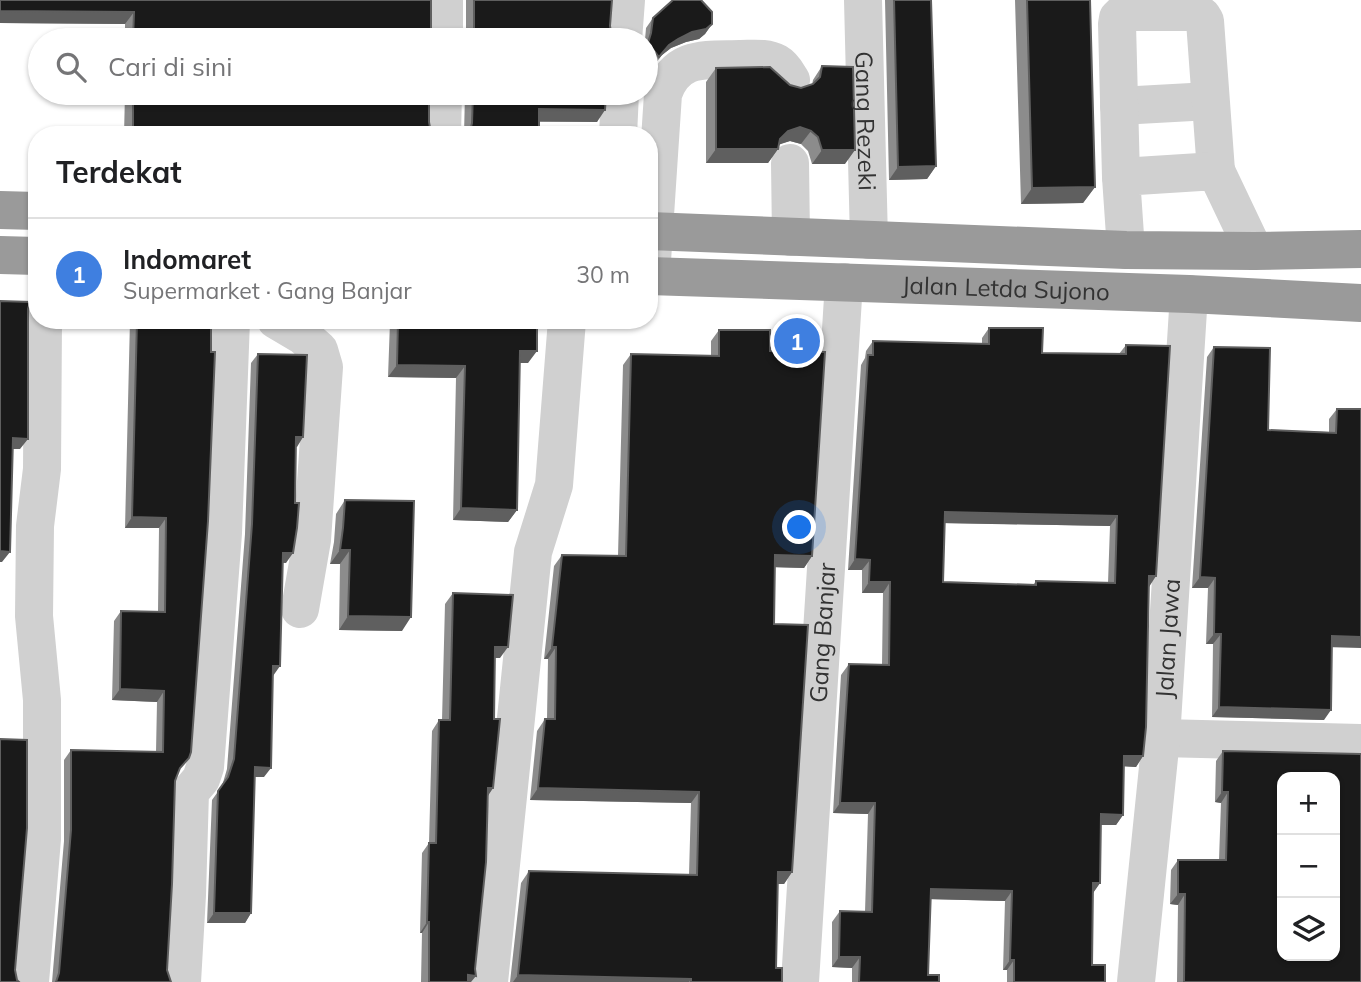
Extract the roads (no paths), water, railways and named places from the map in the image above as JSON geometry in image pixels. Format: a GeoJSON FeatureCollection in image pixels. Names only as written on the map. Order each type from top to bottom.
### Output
{"type":"FeatureCollection","features":[{"type":"Feature","properties":{"kind":"highway"},"geometry":{"type":"LineString","coordinates":[[0,210],[28,211]]}},
{"type":"Feature","properties":{"kind":"highway","name":"Jalan Letda Sujono"},"geometry":{"type":"LineString","coordinates":[[658,231],[1126,250],[1361,249]]}},
{"type":"Feature","properties":{"kind":"highway"},"geometry":{"type":"LineString","coordinates":[[0,255],[28,257]]}},
{"type":"Feature","properties":{"kind":"highway","name":"Jalan Letda Sujono"},"geometry":{"type":"LineString","coordinates":[[658,276],[1361,303]]}},
{"type":"Feature","properties":{"kind":"street"},"geometry":{"type":"LineString","coordinates":[[444,0],[444,28]]}},
{"type":"Feature","properties":{"kind":"street"},"geometry":{"type":"LineString","coordinates":[[624,28],[626,0]]}},
{"type":"Feature","properties":{"kind":"street","name":"Gang Rezeki"},"geometry":{"type":"LineString","coordinates":[[863,0],[869,240]]}},
{"type":"Feature","properties":{"kind":"street"},"geometry":{"type":"LineString","coordinates":[[1126,250],[1121,177],[1118,18],[1124,12],[1196,12],[1205,21],[1216,171],[1254,251]]}},
{"type":"Feature","properties":{"kind":"street"},"geometry":{"type":"LineString","coordinates":[[658,156],[663,94],[673,75],[682,68],[696,61],[766,59],[782,66],[791,80]]}},
{"type":"Feature","properties":{"kind":"street"},"geometry":{"type":"LineString","coordinates":[[1119,106],[1210,101]]}},
{"type":"Feature","properties":{"kind":"street"},"geometry":{"type":"LineString","coordinates":[[442,126],[443,105]]}},
{"type":"Feature","properties":{"kind":"street"},"geometry":{"type":"LineString","coordinates":[[618,126],[619,105]]}},
{"type":"Feature","properties":{"kind":"street"},"geometry":{"type":"LineString","coordinates":[[790,163],[791,237]]}},
{"type":"Feature","properties":{"kind":"street"},"geometry":{"type":"LineString","coordinates":[[1121,177],[1216,171]]}},
{"type":"Feature","properties":{"kind":"street","name":"Gang Banjar"},"geometry":{"type":"LineString","coordinates":[[800,982],[844,282]]}},
{"type":"Feature","properties":{"kind":"street","name":"Jalan Jawa"},"geometry":{"type":"LineString","coordinates":[[1136,982],[1161,738],[1189,295]]}},
{"type":"Feature","properties":{"kind":"street"},"geometry":{"type":"LineString","coordinates":[[30,982],[42,839],[42,700],[34,616],[35,526],[42,469],[43,329]]}},
{"type":"Feature","properties":{"kind":"street"},"geometry":{"type":"LineString","coordinates":[[182,982],[190,792],[201,779],[205,767],[223,533],[231,329]]}},
{"type":"Feature","properties":{"kind":"street"},"geometry":{"type":"LineString","coordinates":[[292,329],[303,335],[318,350],[324,367],[312,540],[300,609]]}},
{"type":"Feature","properties":{"kind":"street"},"geometry":{"type":"LineString","coordinates":[[489,982],[533,552],[554,485],[565,329]]}},
{"type":"Feature","properties":{"kind":"street"},"geometry":{"type":"LineString","coordinates":[[1161,738],[1361,743]]}},
{"type":"Feature","properties":{"kind":"place","name":"Indomaret"},"geometry":{"type":"Point","coordinates":[797,341]}}]}
